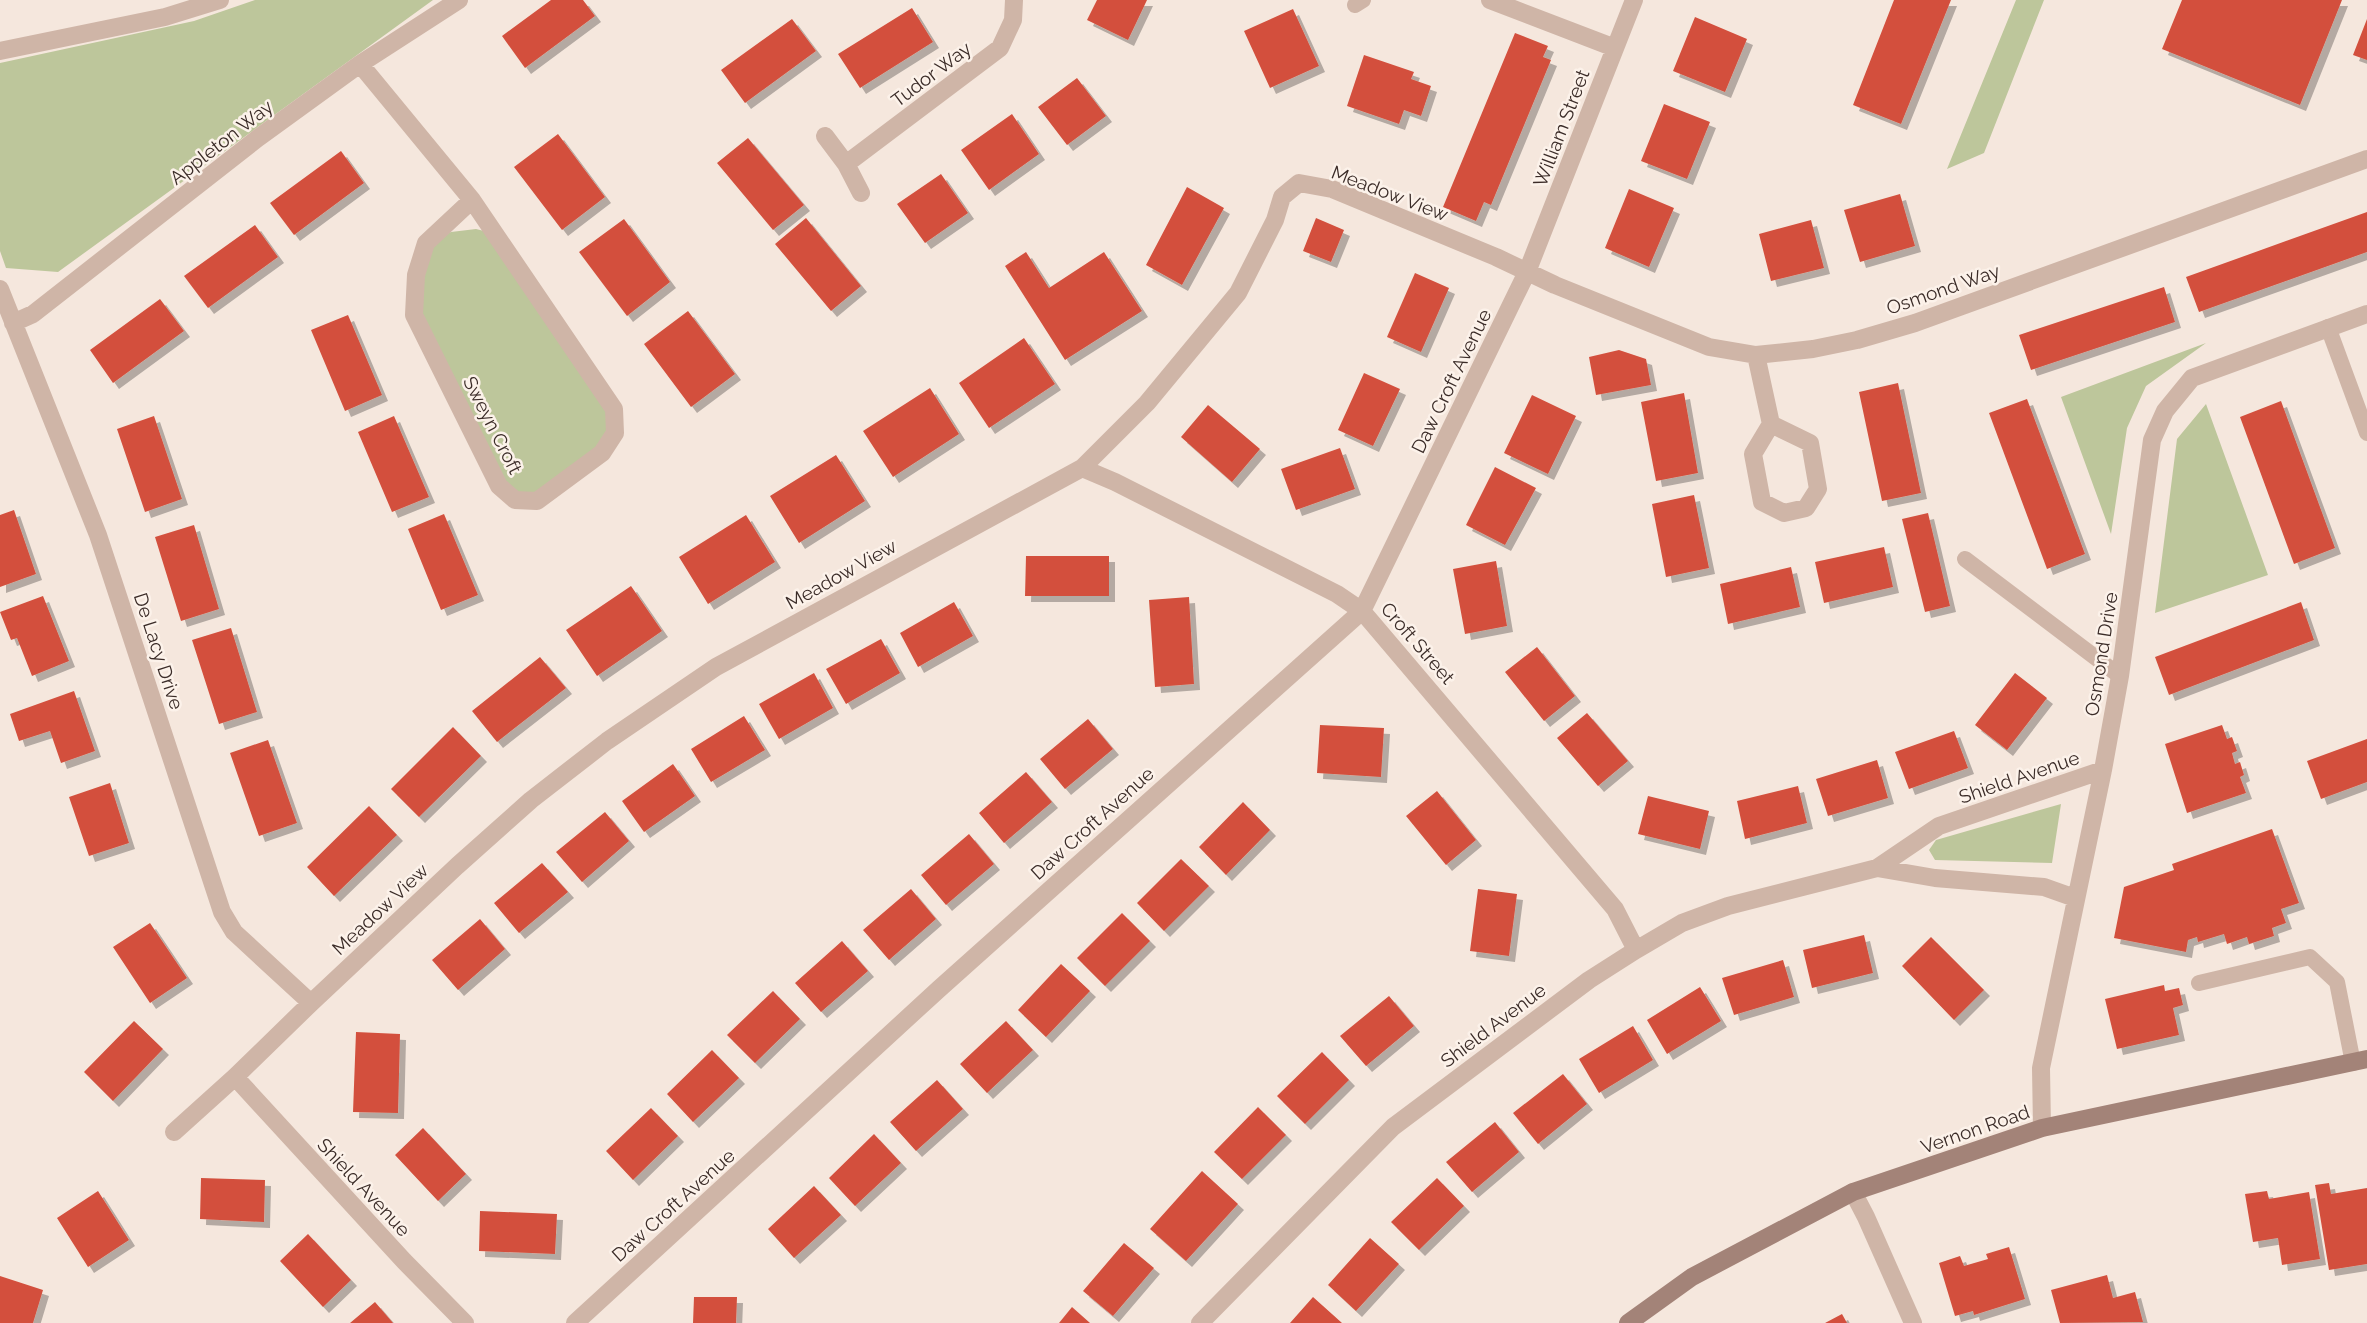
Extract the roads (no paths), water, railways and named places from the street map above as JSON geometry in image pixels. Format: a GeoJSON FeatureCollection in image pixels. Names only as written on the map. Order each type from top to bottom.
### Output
{"type":"FeatureCollection","features":[{"type":"Feature","properties":{"kind":"street"},"geometry":{"type":"LineString","coordinates":[[0,51],[165,17],[220,0]]}},
{"type":"Feature","properties":{"kind":"street","name":"Appleton Way"},"geometry":{"type":"LineString","coordinates":[[13,323],[33,314],[258,138],[360,64],[458,0]]}},
{"type":"Feature","properties":{"kind":"street","name":"Tudor Way"},"geometry":{"type":"LineString","coordinates":[[846,164],[1000,48],[1013,20],[1014,0]]}},
{"type":"Feature","properties":{"kind":"street"},"geometry":{"type":"LineString","coordinates":[[1490,0],[1615,48]]}},
{"type":"Feature","properties":{"kind":"street","name":"William Street"},"geometry":{"type":"LineString","coordinates":[[1527,272],[1634,0]]}},
{"type":"Feature","properties":{"kind":"street","name":"Sweyn Croft"},"geometry":{"type":"LineString","coordinates":[[360,64],[472,200],[614,409],[615,433],[602,453],[537,501],[515,500],[499,486],[414,315],[416,275],[426,243],[472,200]]}},
{"type":"Feature","properties":{"kind":"street"},"geometry":{"type":"LineString","coordinates":[[825,136],[846,164],[861,192]]}},
{"type":"Feature","properties":{"kind":"street","name":"Osmond Way"},"geometry":{"type":"LineString","coordinates":[[1527,272],[1709,347],[1756,355],[1813,349],[1857,340],[1914,323],[2367,159]]}},
{"type":"Feature","properties":{"kind":"street","name":"Meadow View"},"geometry":{"type":"LineString","coordinates":[[174,1132],[457,866],[531,800],[607,741],[716,667],[1082,468],[1147,403],[1238,293],[1275,220],[1282,197],[1299,183],[1332,189],[1527,272]]}},
{"type":"Feature","properties":{"kind":"street","name":"Daw Croft Avenue"},"geometry":{"type":"LineString","coordinates":[[575,1323],[939,989],[1362,611],[1527,272]]}},
{"type":"Feature","properties":{"kind":"street","name":"De Lacy Drive"},"geometry":{"type":"LineString","coordinates":[[0,289],[98,535],[222,912],[234,932],[311,1003]]}},
{"type":"Feature","properties":{"kind":"street","name":"Osmond Drive"},"geometry":{"type":"LineString","coordinates":[[2042,1128],[2041,1068],[2120,676],[2152,440],[2165,411],[2192,378],[2367,314]]}},
{"type":"Feature","properties":{"kind":"street"},"geometry":{"type":"LineString","coordinates":[[1756,355],[1771,424],[1753,454],[1762,502],[1784,513],[1806,508],[1818,489],[1810,443],[1771,424]]}},
{"type":"Feature","properties":{"kind":"street","name":"Croft Street"},"geometry":{"type":"LineString","coordinates":[[1082,468],[1128,488],[1312,582],[1362,611],[1615,909],[1636,950]]}},
{"type":"Feature","properties":{"kind":"street","name":"Shield Avenue"},"geometry":{"type":"LineString","coordinates":[[1200,1323],[1393,1127],[1589,979],[1636,950],[1682,923],[1728,906],[1877,868],[1939,826],[2103,770]]}},
{"type":"Feature","properties":{"kind":"street","name":"Shield Avenue"},"geometry":{"type":"LineString","coordinates":[[1877,868],[1935,878],[2044,887],[2075,898]]}},
{"type":"Feature","properties":{"kind":"street","name":"Vernon Road"},"geometry":{"type":"LineString","coordinates":[[1628,1323],[1692,1277],[1853,1192],[2042,1128],[2360,1061]]}},
{"type":"Feature","properties":{"kind":"street","name":"Shield Avenue"},"geometry":{"type":"LineString","coordinates":[[235,1077],[404,1261],[465,1323]]}},
{"type":"Feature","properties":{"kind":"street"},"geometry":{"type":"LineString","coordinates":[[1853,1192],[1867,1217],[1913,1323]]}},
{"type":"Feature","properties":{"kind":"lane"},"geometry":{"type":"LineString","coordinates":[[2328,327],[2367,433]]}},
{"type":"Feature","properties":{"kind":"lane"},"geometry":{"type":"LineString","coordinates":[[1965,559],[2120,676]]}},
{"type":"Feature","properties":{"kind":"lane"},"geometry":{"type":"LineString","coordinates":[[2199,983],[2310,957],[2337,982],[2360,1061]]}}]}
